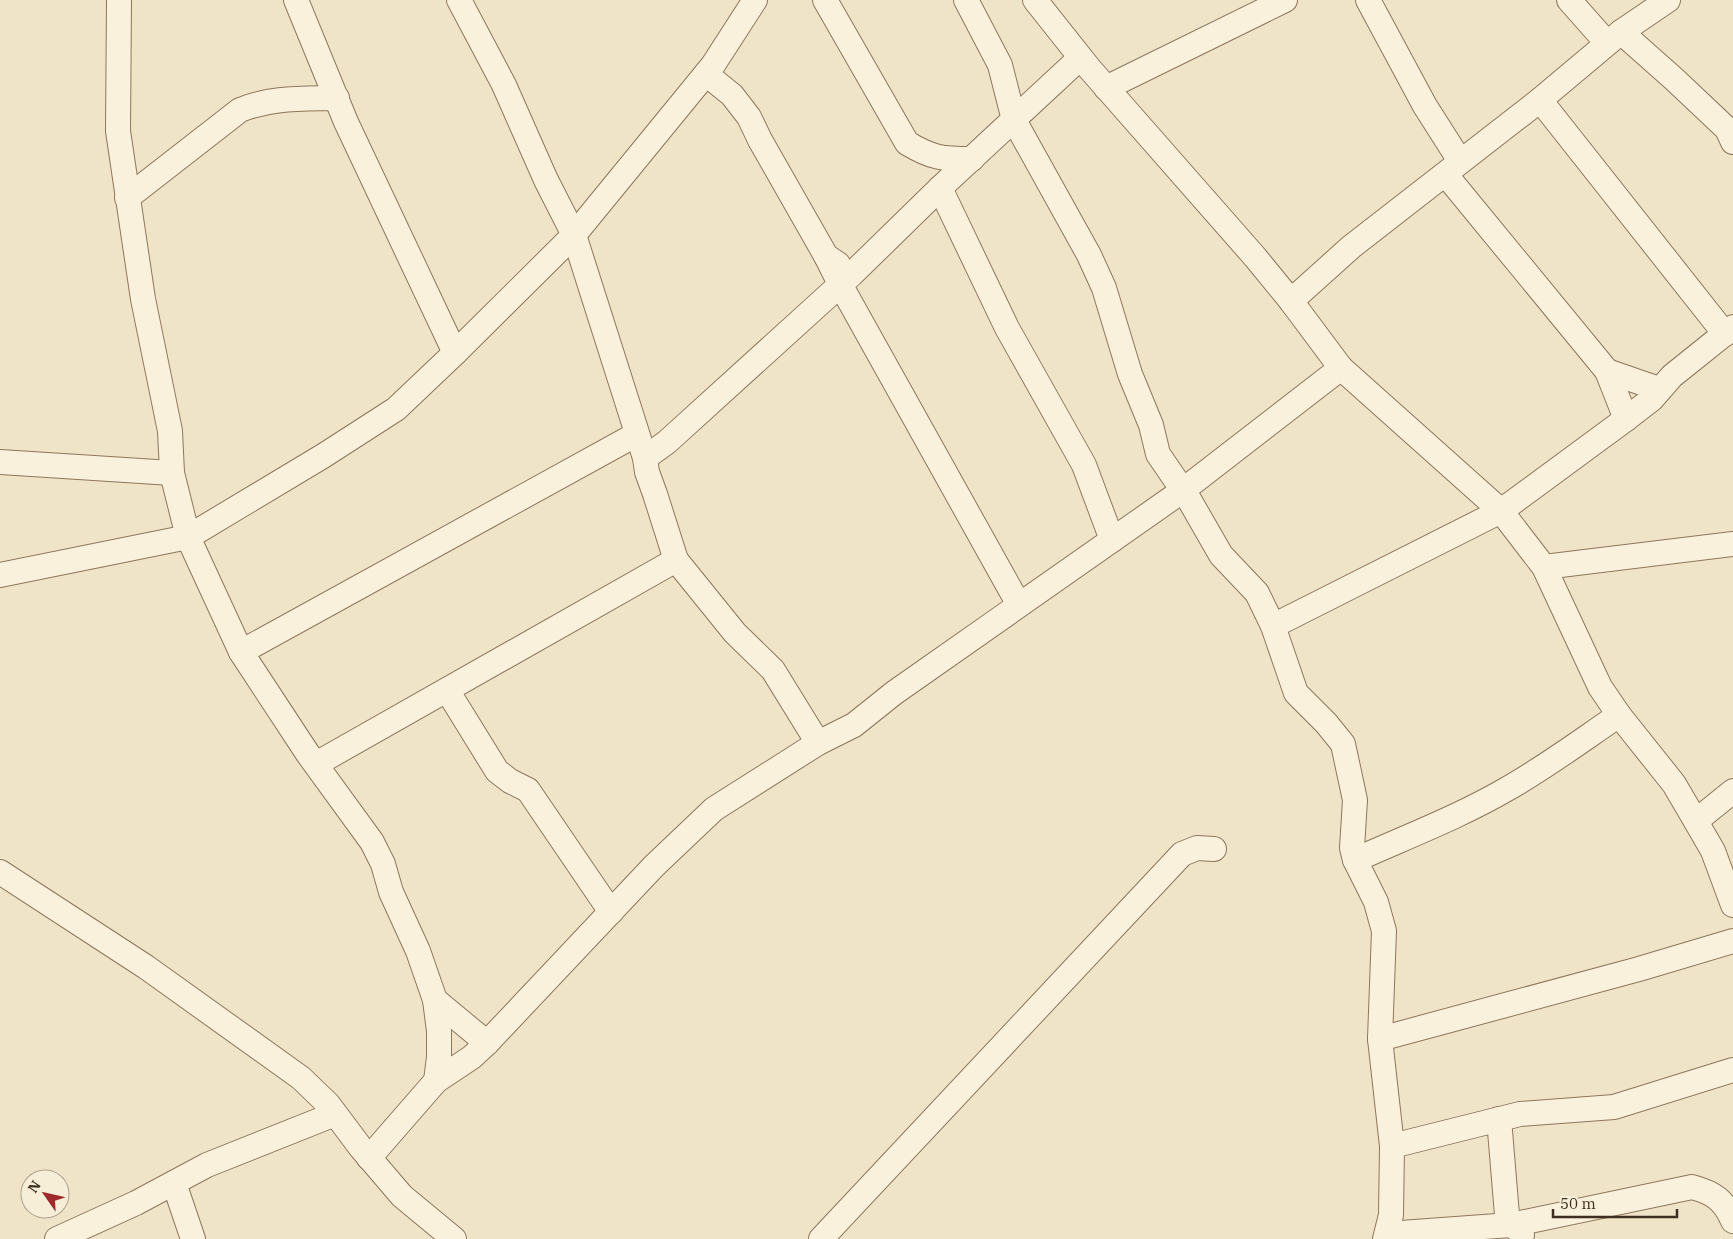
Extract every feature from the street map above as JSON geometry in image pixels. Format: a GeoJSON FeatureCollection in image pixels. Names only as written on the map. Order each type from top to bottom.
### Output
{"type":"FeatureCollection","features":[{"type":"Feature","properties":{"kind":"street"},"geometry":{"type":"LineString","coordinates":[[119,0],[118,130],[143,299],[170,431],[172,473],[188,538],[241,652],[316,764],[372,842],[383,864],[391,892],[418,952],[435,1000],[439,1048],[436,1081]]}},
{"type":"Feature","properties":{"kind":"street"},"geometry":{"type":"LineString","coordinates":[[296,0],[346,122],[455,353]]}},
{"type":"Feature","properties":{"kind":"street"},"geometry":{"type":"LineString","coordinates":[[459,0],[504,85],[546,180],[574,235],[676,560],[735,634],[773,670],[818,743]]}},
{"type":"Feature","properties":{"kind":"street"},"geometry":{"type":"LineString","coordinates":[[0,575],[188,538],[396,409],[574,235],[706,74],[755,0]]}},
{"type":"Feature","properties":{"kind":"street"},"geometry":{"type":"LineString","coordinates":[[825,0],[907,143],[936,157],[972,159]]}},
{"type":"Feature","properties":{"kind":"street"},"geometry":{"type":"LineString","coordinates":[[966,0],[1000,65],[1014,120],[1089,255],[1104,288],[1130,374],[1151,425],[1158,454],[1221,555],[1257,593],[1273,626],[1296,692],[1343,744],[1355,800],[1352,848],[1355,860],[1376,902],[1384,931],[1380,997],[1380,1039],[1392,1146],[1391,1215],[1386,1237],[1518,1232],[1692,1187],[1708,1191],[1717,1198],[1728,1209],[1733,1221]]}},
{"type":"Feature","properties":{"kind":"street"},"geometry":{"type":"LineString","coordinates":[[1035,0],[1080,58],[1255,257],[1291,301],[1341,368],[1501,511],[1544,567],[1600,687],[1619,715],[1674,784],[1696,821],[1713,852],[1733,905]]}},
{"type":"Feature","properties":{"kind":"street"},"geometry":{"type":"LineString","coordinates":[[1106,88],[1285,0]]}},
{"type":"Feature","properties":{"kind":"street"},"geometry":{"type":"LineString","coordinates":[[1368,0],[1425,106],[1453,168],[1607,371],[1626,419]]}},
{"type":"Feature","properties":{"kind":"street"},"geometry":{"type":"LineString","coordinates":[[1569,0],[1614,38],[1674,79],[1727,129],[1733,142]]}},
{"type":"Feature","properties":{"kind":"street"},"geometry":{"type":"LineString","coordinates":[[1291,301],[1351,247],[1540,100],[1614,38],[1668,0]]}},
{"type":"Feature","properties":{"kind":"street"},"geometry":{"type":"LineString","coordinates":[[645,458],[667,442],[846,279],[940,188],[1080,58]]}},
{"type":"Feature","properties":{"kind":"street"},"geometry":{"type":"LineString","coordinates":[[706,74],[732,94],[749,117],[760,140],[826,256],[846,279],[1019,605]]}},
{"type":"Feature","properties":{"kind":"street"},"geometry":{"type":"LineString","coordinates":[[127,198],[240,110],[276,100],[337,98]]}},
{"type":"Feature","properties":{"kind":"street"},"geometry":{"type":"LineString","coordinates":[[1273,626],[1501,511],[1652,399],[1672,376],[1729,330],[1540,100]]}},
{"type":"Feature","properties":{"kind":"street"},"geometry":{"type":"LineString","coordinates":[[940,188],[1007,328],[1084,465],[1112,540]]}},
{"type":"Feature","properties":{"kind":"street"},"geometry":{"type":"LineString","coordinates":[[369,1158],[436,1081],[472,1057],[487,1043],[654,866],[714,810],[818,743],[854,725],[894,693],[1182,491],[1341,368]]}},
{"type":"Feature","properties":{"kind":"street"},"geometry":{"type":"LineString","coordinates":[[1607,371],[1659,389]]}},
{"type":"Feature","properties":{"kind":"street"},"geometry":{"type":"LineString","coordinates":[[241,652],[637,434]]}},
{"type":"Feature","properties":{"kind":"street"},"geometry":{"type":"LineString","coordinates":[[0,462],[172,473]]}},
{"type":"Feature","properties":{"kind":"street"},"geometry":{"type":"LineString","coordinates":[[1544,567],[1733,544]]}},
{"type":"Feature","properties":{"kind":"street"},"geometry":{"type":"LineString","coordinates":[[316,764],[676,560]]}},
{"type":"Feature","properties":{"kind":"street"},"geometry":{"type":"LineString","coordinates":[[447,690],[498,771],[510,781],[528,790],[611,912]]}},
{"type":"Feature","properties":{"kind":"street"},"geometry":{"type":"LineString","coordinates":[[1355,860],[1460,814],[1507,789],[1619,715]]}},
{"type":"Feature","properties":{"kind":"street"},"geometry":{"type":"LineString","coordinates":[[1696,821],[1733,791]]}},
{"type":"Feature","properties":{"kind":"street"},"geometry":{"type":"LineString","coordinates":[[821,1239],[1182,854],[1197,848],[1214,849]]}},
{"type":"Feature","properties":{"kind":"street"},"geometry":{"type":"LineString","coordinates":[[0,872],[146,967],[302,1078],[335,1114],[369,1158],[402,1196],[454,1239]]}},
{"type":"Feature","properties":{"kind":"street"},"geometry":{"type":"LineString","coordinates":[[1380,1039],[1639,969],[1733,941]]}},
{"type":"Feature","properties":{"kind":"street"},"geometry":{"type":"LineString","coordinates":[[435,1000],[487,1043]]}},
{"type":"Feature","properties":{"kind":"street"},"geometry":{"type":"LineString","coordinates":[[1392,1146],[1520,1114],[1614,1106],[1733,1070]]}},
{"type":"Feature","properties":{"kind":"street"},"geometry":{"type":"LineString","coordinates":[[57,1239],[136,1203],[207,1165],[335,1114]]}},
{"type":"Feature","properties":{"kind":"street"},"geometry":{"type":"LineString","coordinates":[[1500,1119],[1507,1215],[1518,1232]]}},
{"type":"Feature","properties":{"kind":"street"},"geometry":{"type":"LineString","coordinates":[[174,1183],[194,1239]]}}]}
